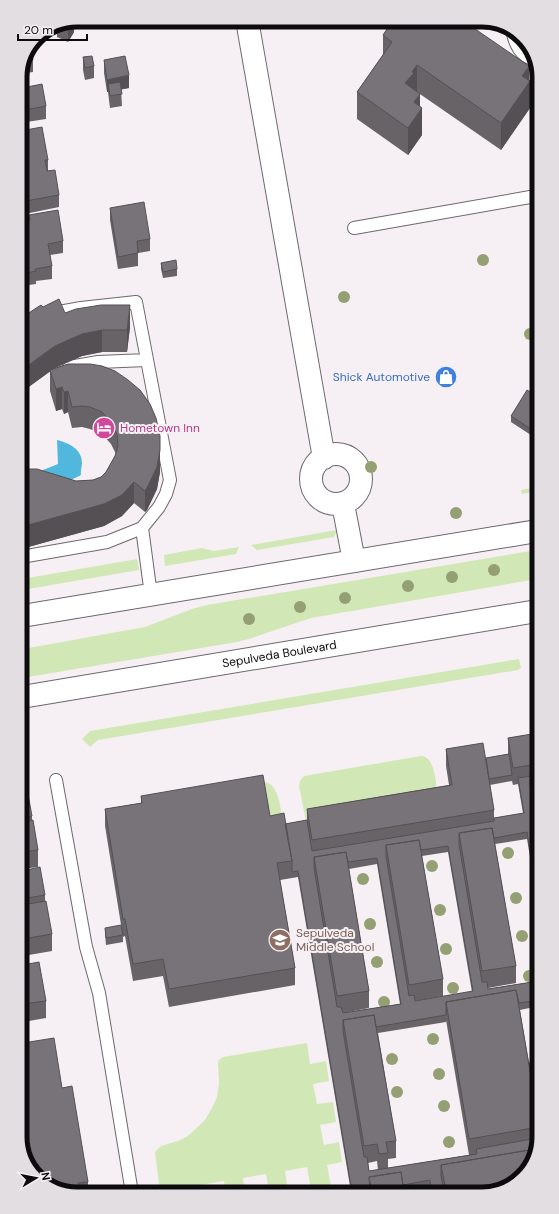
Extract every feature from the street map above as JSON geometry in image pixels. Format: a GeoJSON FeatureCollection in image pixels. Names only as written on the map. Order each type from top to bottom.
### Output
{"type":"FeatureCollection","features":[{"type":"Feature","properties":{"kind":"main road"},"geometry":{"type":"LineString","coordinates":[[248,27],[324,458]]}},
{"type":"Feature","properties":{"kind":"main road"},"geometry":{"type":"LineString","coordinates":[[332,455],[341,455],[349,458],[355,463],[361,479],[360,487],[356,495],[343,504],[327,502],[320,498],[312,485],[314,469],[324,458],[332,455]]}},
{"type":"Feature","properties":{"kind":"main road"},"geometry":{"type":"LineString","coordinates":[[343,504],[354,561]]}},
{"type":"Feature","properties":{"kind":"main road"},"geometry":{"type":"LineString","coordinates":[[27,615],[532,532]]}},
{"type":"Feature","properties":{"kind":"main road","name":"Sepulveda Boulevard"},"geometry":{"type":"LineString","coordinates":[[27,695],[532,611]]}},
{"type":"Feature","properties":{"kind":"lane"},"geometry":{"type":"LineString","coordinates":[[514,39],[520,51],[528,57]]}},
{"type":"Feature","properties":{"kind":"lane"},"geometry":{"type":"LineString","coordinates":[[354,228],[532,197]]}},
{"type":"Feature","properties":{"kind":"lane"},"geometry":{"type":"LineString","coordinates":[[27,556],[107,542],[142,528],[159,507],[166,494],[170,480],[136,302],[81,308],[38,317]]}},
{"type":"Feature","properties":{"kind":"lane"},"geometry":{"type":"LineString","coordinates":[[58,370],[80,364],[147,360]]}},
{"type":"Feature","properties":{"kind":"lane"},"geometry":{"type":"LineString","coordinates":[[142,528],[151,595]]}},
{"type":"Feature","properties":{"kind":"lane"},"geometry":{"type":"LineString","coordinates":[[56,780],[86,947],[99,993],[131,1187]]}},
{"type":"Feature","properties":{"kind":"green space"},"geometry":{"type":"Polygon","coordinates":[[[532,488],[532,492],[522,494],[521,490],[532,488]]]}},
{"type":"Feature","properties":{"kind":"green space"},"geometry":{"type":"Polygon","coordinates":[[[337,530],[334,537],[257,550],[251,545],[337,530]]]}},
{"type":"Feature","properties":{"kind":"green space"},"geometry":{"type":"Polygon","coordinates":[[[239,547],[236,554],[165,566],[164,555],[202,548],[214,551],[239,547]]]}},
{"type":"Feature","properties":{"kind":"green space"},"geometry":{"type":"Polygon","coordinates":[[[532,551],[532,580],[311,618],[237,642],[27,677],[27,648],[145,627],[192,609],[207,605],[532,551]]]}},
{"type":"Feature","properties":{"kind":"green space"},"geometry":{"type":"Polygon","coordinates":[[[137,559],[139,570],[27,589],[27,578],[137,559]]]}},
{"type":"Feature","properties":{"kind":"green space"},"geometry":{"type":"Polygon","coordinates":[[[519,659],[521,668],[518,670],[98,740],[90,747],[82,739],[90,731],[519,659]]]}},
{"type":"Feature","properties":{"kind":"green space"},"geometry":{"type":"Polygon","coordinates":[[[421,756],[426,757],[432,766],[436,780],[438,799],[307,826],[299,786],[300,781],[304,776],[421,756]]]}},
{"type":"Feature","properties":{"kind":"green space"},"geometry":{"type":"Polygon","coordinates":[[[265,782],[270,784],[277,795],[284,831],[242,786],[265,782]]]}},
{"type":"Feature","properties":{"kind":"green space"},"geometry":{"type":"Polygon","coordinates":[[[307,1043],[310,1064],[326,1061],[329,1081],[313,1084],[317,1104],[333,1102],[336,1122],[320,1125],[324,1145],[339,1142],[342,1162],[327,1165],[331,1186],[310,1187],[307,1167],[285,1171],[287,1187],[268,1187],[266,1174],[243,1178],[244,1187],[225,1187],[224,1181],[200,1185],[200,1187],[159,1187],[155,1152],[161,1146],[178,1141],[188,1136],[205,1120],[217,1097],[219,1084],[218,1062],[223,1057],[307,1043]]]}},
{"type":"Feature","properties":{"kind":"water"},"geometry":{"type":"Polygon","coordinates":[[[57,440],[74,447],[80,454],[82,463],[81,475],[67,482],[41,481],[43,470],[58,464],[57,440]]]}},
{"type":"Feature","properties":{"kind":"building"},"geometry":{"type":"Polygon","coordinates":[[[388,27],[472,27],[529,66],[522,76],[530,81],[501,123],[417,65],[412,72],[414,73],[405,83],[420,94],[414,102],[422,108],[408,128],[357,92],[392,42],[383,35],[388,27]]]}},
{"type":"Feature","properties":{"kind":"building"},"geometry":{"type":"Polygon","coordinates":[[[92,56],[94,66],[85,68],[83,57],[92,56]]]}},
{"type":"Feature","properties":{"kind":"building"},"geometry":{"type":"Polygon","coordinates":[[[125,56],[129,75],[107,80],[104,60],[125,56]]]}},
{"type":"Feature","properties":{"kind":"building"},"geometry":{"type":"Polygon","coordinates":[[[120,82],[122,94],[110,96],[108,84],[120,82]]]}},
{"type":"Feature","properties":{"kind":"building"},"geometry":{"type":"Polygon","coordinates":[[[42,84],[46,106],[27,110],[27,87],[42,84]]]}},
{"type":"Feature","properties":{"kind":"building"},"geometry":{"type":"Polygon","coordinates":[[[42,127],[48,160],[45,160],[47,171],[55,170],[59,195],[27,201],[27,130],[42,127]]]}},
{"type":"Feature","properties":{"kind":"building"},"geometry":{"type":"Polygon","coordinates":[[[144,202],[150,239],[137,241],[138,253],[118,257],[110,208],[144,202]]]}},
{"type":"Feature","properties":{"kind":"building"},"geometry":{"type":"Polygon","coordinates":[[[58,210],[63,241],[48,244],[52,266],[35,269],[36,271],[27,273],[27,220],[30,220],[29,215],[58,210]]]}},
{"type":"Feature","properties":{"kind":"building"},"geometry":{"type":"Polygon","coordinates":[[[176,260],[177,269],[163,272],[161,263],[176,260]]]}},
{"type":"Feature","properties":{"kind":"building"},"geometry":{"type":"Polygon","coordinates":[[[59,299],[65,313],[76,309],[101,305],[130,305],[127,330],[102,330],[82,334],[55,346],[27,368],[27,314],[41,305],[43,307],[59,299]]]}},
{"type":"Feature","properties":{"kind":"building"},"geometry":{"type":"Polygon","coordinates":[[[68,364],[90,364],[102,366],[115,371],[128,380],[140,390],[150,404],[156,418],[160,436],[160,450],[157,467],[145,491],[134,482],[122,495],[104,504],[27,525],[27,469],[37,469],[76,481],[93,480],[101,477],[106,472],[115,456],[118,446],[117,435],[111,422],[102,412],[90,407],[72,407],[68,391],[64,392],[62,387],[56,389],[50,370],[68,364]]]}},
{"type":"Feature","properties":{"kind":"building"},"geometry":{"type":"Polygon","coordinates":[[[527,390],[532,393],[532,430],[511,416],[527,390]]]}},
{"type":"Feature","properties":{"kind":"building"},"geometry":{"type":"Polygon","coordinates":[[[532,734],[532,765],[513,768],[508,738],[532,734]]]}},
{"type":"Feature","properties":{"kind":"building"},"geometry":{"type":"Polygon","coordinates":[[[483,743],[494,810],[312,840],[307,809],[452,785],[446,749],[483,743]]]}},
{"type":"Feature","properties":{"kind":"building"},"geometry":{"type":"Polygon","coordinates":[[[509,754],[512,775],[489,779],[486,758],[509,754]]]}},
{"type":"Feature","properties":{"kind":"building"},"geometry":{"type":"Polygon","coordinates":[[[530,774],[532,774],[532,787],[530,774]]]}},
{"type":"Feature","properties":{"kind":"building"},"geometry":{"type":"Polygon","coordinates":[[[263,775],[270,816],[284,813],[292,861],[277,863],[295,968],[169,989],[163,959],[133,964],[125,919],[123,919],[105,809],[142,803],[141,796],[263,775]]]}},
{"type":"Feature","properties":{"kind":"building"},"geometry":{"type":"Polygon","coordinates":[[[530,776],[532,798],[532,862],[527,832],[494,838],[492,828],[459,833],[459,844],[482,982],[487,982],[488,989],[532,982],[532,1001],[519,1003],[516,990],[446,1002],[446,1015],[376,1027],[374,1015],[343,1020],[343,1031],[364,1157],[367,1157],[369,1171],[477,1154],[476,1149],[532,1139],[530,1150],[441,1165],[443,1187],[431,1187],[430,1180],[403,1185],[401,1172],[369,1177],[370,1187],[351,1187],[298,871],[292,872],[292,861],[285,824],[307,820],[312,851],[494,821],[494,818],[524,813],[518,778],[530,776]],[[419,840],[386,845],[386,856],[409,996],[414,995],[415,1001],[473,991],[448,846],[421,850],[419,840]],[[346,852],[314,857],[314,868],[337,1007],[341,1007],[343,1013],[401,1004],[377,858],[348,862],[346,852]]]}},
{"type":"Feature","properties":{"kind":"building"},"geometry":{"type":"Polygon","coordinates":[[[27,789],[32,816],[27,817],[27,789]]]}},
{"type":"Feature","properties":{"kind":"building"},"geometry":{"type":"Polygon","coordinates":[[[33,820],[38,850],[27,851],[27,821],[33,820]]]}},
{"type":"Feature","properties":{"kind":"building"},"geometry":{"type":"Polygon","coordinates":[[[492,828],[516,966],[482,971],[459,833],[492,828]]]}},
{"type":"Feature","properties":{"kind":"building"},"geometry":{"type":"Polygon","coordinates":[[[419,840],[443,979],[409,985],[386,845],[419,840]]]}},
{"type":"Feature","properties":{"kind":"building"},"geometry":{"type":"Polygon","coordinates":[[[346,852],[369,991],[337,996],[314,857],[346,852]]]}},
{"type":"Feature","properties":{"kind":"building"},"geometry":{"type":"Polygon","coordinates":[[[40,867],[45,895],[27,898],[27,870],[40,867]]]}},
{"type":"Feature","properties":{"kind":"building"},"geometry":{"type":"Polygon","coordinates":[[[46,901],[52,934],[27,938],[27,904],[46,901]]]}},
{"type":"Feature","properties":{"kind":"building"},"geometry":{"type":"Polygon","coordinates":[[[121,925],[123,935],[106,938],[105,928],[121,925]]]}},
{"type":"Feature","properties":{"kind":"building"},"geometry":{"type":"Polygon","coordinates":[[[39,962],[46,1001],[27,1003],[27,964],[39,962]]]}},
{"type":"Feature","properties":{"kind":"building"},"geometry":{"type":"Polygon","coordinates":[[[516,990],[532,1083],[532,1128],[469,1139],[446,1002],[516,990]]]}},
{"type":"Feature","properties":{"kind":"building"},"geometry":{"type":"Polygon","coordinates":[[[374,1015],[396,1141],[386,1142],[388,1153],[379,1154],[377,1144],[364,1146],[343,1020],[374,1015]]]}},
{"type":"Feature","properties":{"kind":"building"},"geometry":{"type":"Polygon","coordinates":[[[54,1038],[62,1088],[72,1086],[88,1182],[78,1183],[79,1187],[74,1187],[56,1182],[56,1158],[32,1158],[27,1136],[27,1042],[54,1038]]]}},
{"type":"Feature","properties":{"kind":"building"},"geometry":{"type":"Polygon","coordinates":[[[532,1062],[532,1075],[531,1075],[529,1063],[532,1062]]]}},
{"type":"Feature","properties":{"kind":"building"},"geometry":{"type":"Polygon","coordinates":[[[530,1150],[522,1167],[512,1177],[491,1186],[445,1187],[441,1165],[530,1150]]]}},
{"type":"Feature","properties":{"kind":"building"},"geometry":{"type":"Polygon","coordinates":[[[401,1172],[403,1187],[371,1187],[369,1177],[401,1172]]]}},
{"type":"Feature","properties":{"kind":"place","name":"Shick Automotive"},"geometry":{"type":"Point","coordinates":[446,377]}},
{"type":"Feature","properties":{"kind":"place","name":"Hometown Inn"},"geometry":{"type":"Point","coordinates":[104,428]}},
{"type":"Feature","properties":{"kind":"place","name":"Sepulveda Middle School"},"geometry":{"type":"Point","coordinates":[280,940]}}]}
